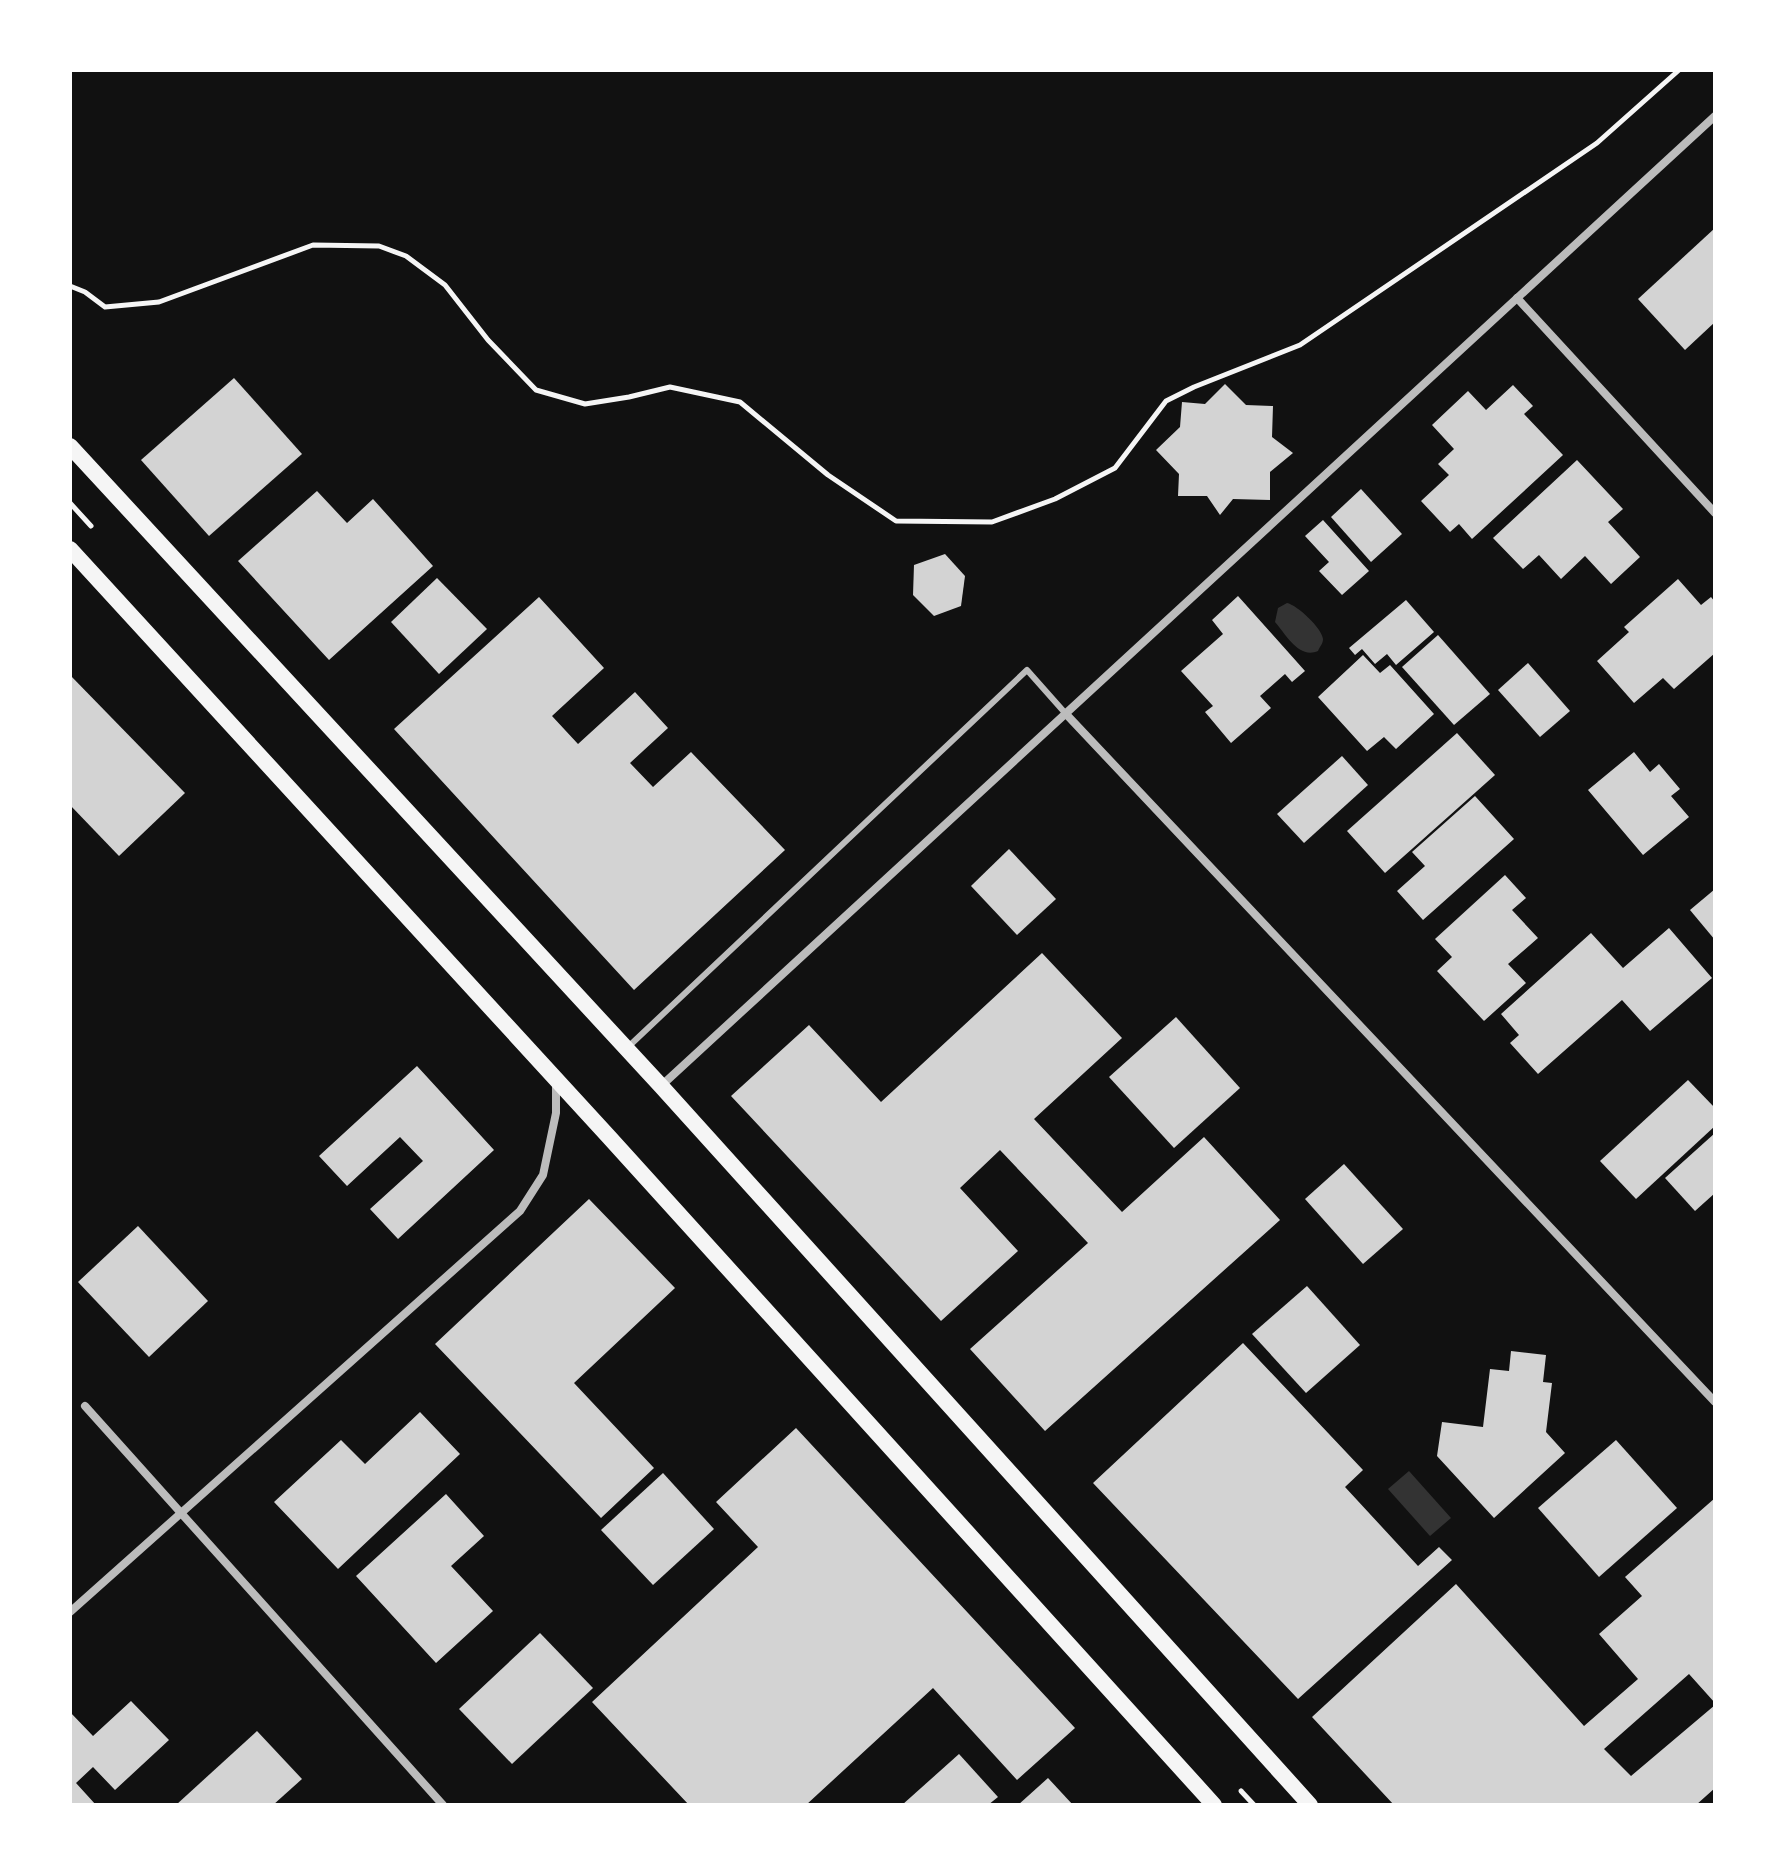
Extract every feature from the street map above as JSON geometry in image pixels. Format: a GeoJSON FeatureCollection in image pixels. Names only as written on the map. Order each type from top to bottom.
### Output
{"type":"FeatureCollection","features":[{"type":"Feature","properties":{"kind":"main road"},"geometry":{"type":"LineString","coordinates":[[70,446],[661,1086],[1310,1805]]}},
{"type":"Feature","properties":{"kind":"main road"},"geometry":{"type":"LineString","coordinates":[[70,549],[1214,1805]]}},
{"type":"Feature","properties":{"kind":"street"},"geometry":{"type":"LineString","coordinates":[[661,1086],[1715,116]]}},
{"type":"Feature","properties":{"kind":"street"},"geometry":{"type":"LineString","coordinates":[[1517,298],[1715,513]]}},
{"type":"Feature","properties":{"kind":"street"},"geometry":{"type":"LineString","coordinates":[[1066,714],[1715,1402]]}},
{"type":"Feature","properties":{"kind":"street"},"geometry":{"type":"LineString","coordinates":[[70,1612],[520,1211],[543,1175],[556,1113],[555,1078]]}},
{"type":"Feature","properties":{"kind":"street"},"geometry":{"type":"LineString","coordinates":[[85,1406],[443,1805]]}},
{"type":"Feature","properties":{"kind":"lane"},"geometry":{"type":"LineString","coordinates":[[626,1049],[1027,670],[1066,714]]}},
{"type":"Feature","properties":{"kind":"path"},"geometry":{"type":"LineString","coordinates":[[70,286],[85,292],[105,307],[159,302],[313,245],[379,246],[406,256],[445,285],[488,340],[536,390],[585,404],[670,387],[740,402],[828,475],[896,521],[992,522],[1055,499],[1115,468],[1166,401],[1300,345],[1597,143],[1679,70]]}},
{"type":"Feature","properties":{"kind":"shaded area"},"geometry":{"type":"Polygon","coordinates":[[[1287,603],[1303,612],[1322,634],[1318,651],[1311,653],[1299,649],[1275,622],[1278,608],[1287,603]]]}},
{"type":"Feature","properties":{"kind":"shaded area"},"geometry":{"type":"Polygon","coordinates":[[[1409,1471],[1451,1518],[1430,1536],[1388,1489],[1409,1471]]]}},
{"type":"Feature","properties":{"kind":"building"},"geometry":{"type":"Polygon","coordinates":[[[1715,228],[1715,322],[1685,350],[1638,299],[1715,228]]]}},
{"type":"Feature","properties":{"kind":"building"},"geometry":{"type":"Polygon","coordinates":[[[234,378],[302,454],[209,536],[141,460],[234,378]]]}},
{"type":"Feature","properties":{"kind":"building"},"geometry":{"type":"Polygon","coordinates":[[[1225,384],[1246,405],[1273,406],[1272,437],[1293,453],[1270,472],[1270,500],[1233,499],[1220,515],[1207,496],[1178,496],[1179,474],[1156,450],[1180,427],[1182,402],[1205,404],[1225,384]]]}},
{"type":"Feature","properties":{"kind":"building"},"geometry":{"type":"Polygon","coordinates":[[[1513,385],[1533,406],[1524,414],[1563,455],[1472,539],[1459,524],[1450,532],[1421,501],[1449,475],[1438,464],[1454,449],[1432,425],[1468,391],[1486,410],[1513,385]]]}},
{"type":"Feature","properties":{"kind":"building"},"geometry":{"type":"Polygon","coordinates":[[[1577,460],[1623,509],[1608,522],[1640,557],[1611,584],[1585,556],[1561,579],[1539,555],[1523,569],[1493,538],[1577,460]]]}},
{"type":"Feature","properties":{"kind":"building"},"geometry":{"type":"Polygon","coordinates":[[[1361,489],[1402,534],[1371,562],[1331,517],[1361,489]]]}},
{"type":"Feature","properties":{"kind":"building"},"geometry":{"type":"Polygon","coordinates":[[[317,491],[347,523],[373,499],[433,566],[329,660],[238,561],[317,491]]]}},
{"type":"Feature","properties":{"kind":"building"},"geometry":{"type":"Polygon","coordinates":[[[1323,520],[1369,571],[1342,595],[1319,571],[1329,562],[1305,536],[1323,520]]]}},
{"type":"Feature","properties":{"kind":"building"},"geometry":{"type":"Polygon","coordinates":[[[945,554],[965,576],[961,606],[934,616],[913,595],[914,565],[945,554]]]}},
{"type":"Feature","properties":{"kind":"building"},"geometry":{"type":"Polygon","coordinates":[[[437,578],[487,629],[439,674],[391,622],[437,578]]]}},
{"type":"Feature","properties":{"kind":"building"},"geometry":{"type":"Polygon","coordinates":[[[1678,579],[1701,605],[1711,597],[1715,602],[1715,653],[1674,689],[1663,678],[1634,703],[1597,661],[1629,632],[1624,627],[1678,579]]]}},
{"type":"Feature","properties":{"kind":"building"},"geometry":{"type":"Polygon","coordinates":[[[1238,596],[1305,671],[1292,682],[1285,674],[1260,696],[1271,708],[1231,743],[1205,712],[1213,706],[1181,671],[1223,634],[1212,620],[1238,596]]]}},
{"type":"Feature","properties":{"kind":"building"},"geometry":{"type":"Polygon","coordinates":[[[539,597],[604,668],[552,716],[578,744],[635,692],[668,728],[630,763],[653,787],[691,752],[785,850],[634,990],[394,729],[539,597]]]}},
{"type":"Feature","properties":{"kind":"building"},"geometry":{"type":"Polygon","coordinates":[[[1406,600],[1434,632],[1396,665],[1387,654],[1375,664],[1362,649],[1355,655],[1349,648],[1406,600]]]}},
{"type":"Feature","properties":{"kind":"building"},"geometry":{"type":"Polygon","coordinates":[[[1438,635],[1490,694],[1454,725],[1402,667],[1438,635]]]}},
{"type":"Feature","properties":{"kind":"building"},"geometry":{"type":"Polygon","coordinates":[[[1363,655],[1380,673],[1390,665],[1434,714],[1396,749],[1384,737],[1367,751],[1318,697],[1363,655]]]}},
{"type":"Feature","properties":{"kind":"building"},"geometry":{"type":"Polygon","coordinates":[[[1528,663],[1570,711],[1540,737],[1498,690],[1528,663]]]}},
{"type":"Feature","properties":{"kind":"building"},"geometry":{"type":"Polygon","coordinates":[[[70,675],[185,793],[119,856],[70,805],[70,675]]]}},
{"type":"Feature","properties":{"kind":"building"},"geometry":{"type":"Polygon","coordinates":[[[1457,733],[1495,775],[1385,873],[1347,831],[1457,733]]]}},
{"type":"Feature","properties":{"kind":"building"},"geometry":{"type":"Polygon","coordinates":[[[1634,752],[1650,772],[1659,764],[1680,789],[1671,796],[1689,817],[1643,855],[1588,790],[1634,752]]]}},
{"type":"Feature","properties":{"kind":"building"},"geometry":{"type":"Polygon","coordinates":[[[1342,756],[1368,785],[1304,843],[1277,814],[1342,756]]]}},
{"type":"Feature","properties":{"kind":"building"},"geometry":{"type":"Polygon","coordinates":[[[1475,796],[1514,839],[1423,920],[1397,891],[1425,866],[1412,852],[1475,796]]]}},
{"type":"Feature","properties":{"kind":"building"},"geometry":{"type":"Polygon","coordinates":[[[1009,849],[1056,899],[1017,935],[971,886],[1009,849]]]}},
{"type":"Feature","properties":{"kind":"building"},"geometry":{"type":"Polygon","coordinates":[[[1505,875],[1526,898],[1512,910],[1538,938],[1508,964],[1526,983],[1484,1021],[1437,971],[1452,957],[1435,939],[1505,875]]]}},
{"type":"Feature","properties":{"kind":"building"},"geometry":{"type":"Polygon","coordinates":[[[1715,889],[1715,940],[1690,910],[1715,889]]]}},
{"type":"Feature","properties":{"kind":"building"},"geometry":{"type":"Polygon","coordinates":[[[1669,928],[1712,978],[1650,1031],[1622,1000],[1538,1074],[1510,1043],[1519,1035],[1501,1014],[1591,933],[1623,968],[1669,928]]]}},
{"type":"Feature","properties":{"kind":"building"},"geometry":{"type":"Polygon","coordinates":[[[1042,953],[1122,1038],[1034,1119],[1122,1212],[1204,1137],[1280,1220],[1045,1431],[970,1349],[1088,1243],[1000,1150],[960,1188],[1018,1251],[941,1321],[731,1096],[809,1025],[881,1102],[1042,953]]]}},
{"type":"Feature","properties":{"kind":"building"},"geometry":{"type":"Polygon","coordinates":[[[1176,1017],[1240,1088],[1174,1148],[1109,1077],[1176,1017]]]}},
{"type":"Feature","properties":{"kind":"building"},"geometry":{"type":"Polygon","coordinates":[[[417,1066],[494,1150],[398,1239],[370,1209],[423,1161],[400,1137],[347,1186],[319,1156],[417,1066]]]}},
{"type":"Feature","properties":{"kind":"building"},"geometry":{"type":"Polygon","coordinates":[[[1688,1080],[1715,1108],[1715,1126],[1636,1199],[1600,1161],[1688,1080]]]}},
{"type":"Feature","properties":{"kind":"building"},"geometry":{"type":"Polygon","coordinates":[[[1715,1133],[1715,1193],[1695,1211],[1665,1178],[1715,1133]]]}},
{"type":"Feature","properties":{"kind":"building"},"geometry":{"type":"Polygon","coordinates":[[[1344,1164],[1403,1229],[1363,1264],[1305,1199],[1344,1164]]]}},
{"type":"Feature","properties":{"kind":"building"},"geometry":{"type":"Polygon","coordinates":[[[589,1199],[675,1288],[574,1383],[654,1468],[601,1518],[435,1344],[589,1199]]]}},
{"type":"Feature","properties":{"kind":"building"},"geometry":{"type":"Polygon","coordinates":[[[138,1226],[208,1301],[149,1357],[78,1282],[138,1226]]]}},
{"type":"Feature","properties":{"kind":"building"},"geometry":{"type":"Polygon","coordinates":[[[1307,1286],[1360,1345],[1306,1393],[1252,1334],[1307,1286]]]}},
{"type":"Feature","properties":{"kind":"building"},"geometry":{"type":"Polygon","coordinates":[[[1243,1343],[1363,1470],[1345,1487],[1418,1566],[1439,1547],[1452,1560],[1298,1699],[1093,1483],[1243,1343]]]}},
{"type":"Feature","properties":{"kind":"building"},"geometry":{"type":"Polygon","coordinates":[[[1511,1351],[1546,1355],[1543,1382],[1552,1383],[1546,1432],[1565,1453],[1494,1518],[1437,1456],[1442,1422],[1483,1427],[1490,1369],[1509,1371],[1511,1351]]]}},
{"type":"Feature","properties":{"kind":"building"},"geometry":{"type":"Polygon","coordinates":[[[420,1412],[460,1454],[338,1569],[274,1502],[341,1440],[365,1464],[420,1412]]]}},
{"type":"Feature","properties":{"kind":"building"},"geometry":{"type":"Polygon","coordinates":[[[796,1428],[1075,1728],[1017,1780],[933,1688],[806,1805],[689,1805],[592,1702],[758,1547],[716,1502],[796,1428]]]}},
{"type":"Feature","properties":{"kind":"building"},"geometry":{"type":"Polygon","coordinates":[[[1616,1440],[1677,1508],[1599,1577],[1538,1508],[1616,1440]]]}},
{"type":"Feature","properties":{"kind":"building"},"geometry":{"type":"Polygon","coordinates":[[[663,1473],[714,1529],[653,1585],[601,1530],[663,1473]]]}},
{"type":"Feature","properties":{"kind":"building"},"geometry":{"type":"Polygon","coordinates":[[[446,1494],[484,1536],[451,1566],[493,1611],[436,1663],[356,1576],[446,1494]]]}},
{"type":"Feature","properties":{"kind":"building"},"geometry":{"type":"Polygon","coordinates":[[[1715,1498],[1715,1703],[1689,1674],[1604,1749],[1631,1776],[1715,1705],[1715,1788],[1696,1805],[1394,1805],[1312,1717],[1456,1584],[1584,1726],[1638,1679],[1599,1634],[1642,1596],[1625,1577],[1715,1498]]]}},
{"type":"Feature","properties":{"kind":"building"},"geometry":{"type":"Polygon","coordinates":[[[540,1633],[593,1688],[512,1764],[459,1709],[540,1633]]]}},
{"type":"Feature","properties":{"kind":"building"},"geometry":{"type":"Polygon","coordinates":[[[131,1701],[169,1740],[115,1790],[93,1767],[76,1783],[96,1805],[70,1805],[70,1712],[93,1736],[131,1701]]]}},
{"type":"Feature","properties":{"kind":"building"},"geometry":{"type":"Polygon","coordinates":[[[257,1731],[302,1779],[273,1805],[176,1805],[257,1731]]]}},
{"type":"Feature","properties":{"kind":"building"},"geometry":{"type":"Polygon","coordinates":[[[959,1754],[998,1797],[988,1805],[902,1805],[959,1754]]]}},
{"type":"Feature","properties":{"kind":"building"},"geometry":{"type":"Polygon","coordinates":[[[1048,1778],[1073,1805],[1018,1805],[1048,1778]]]}}]}
